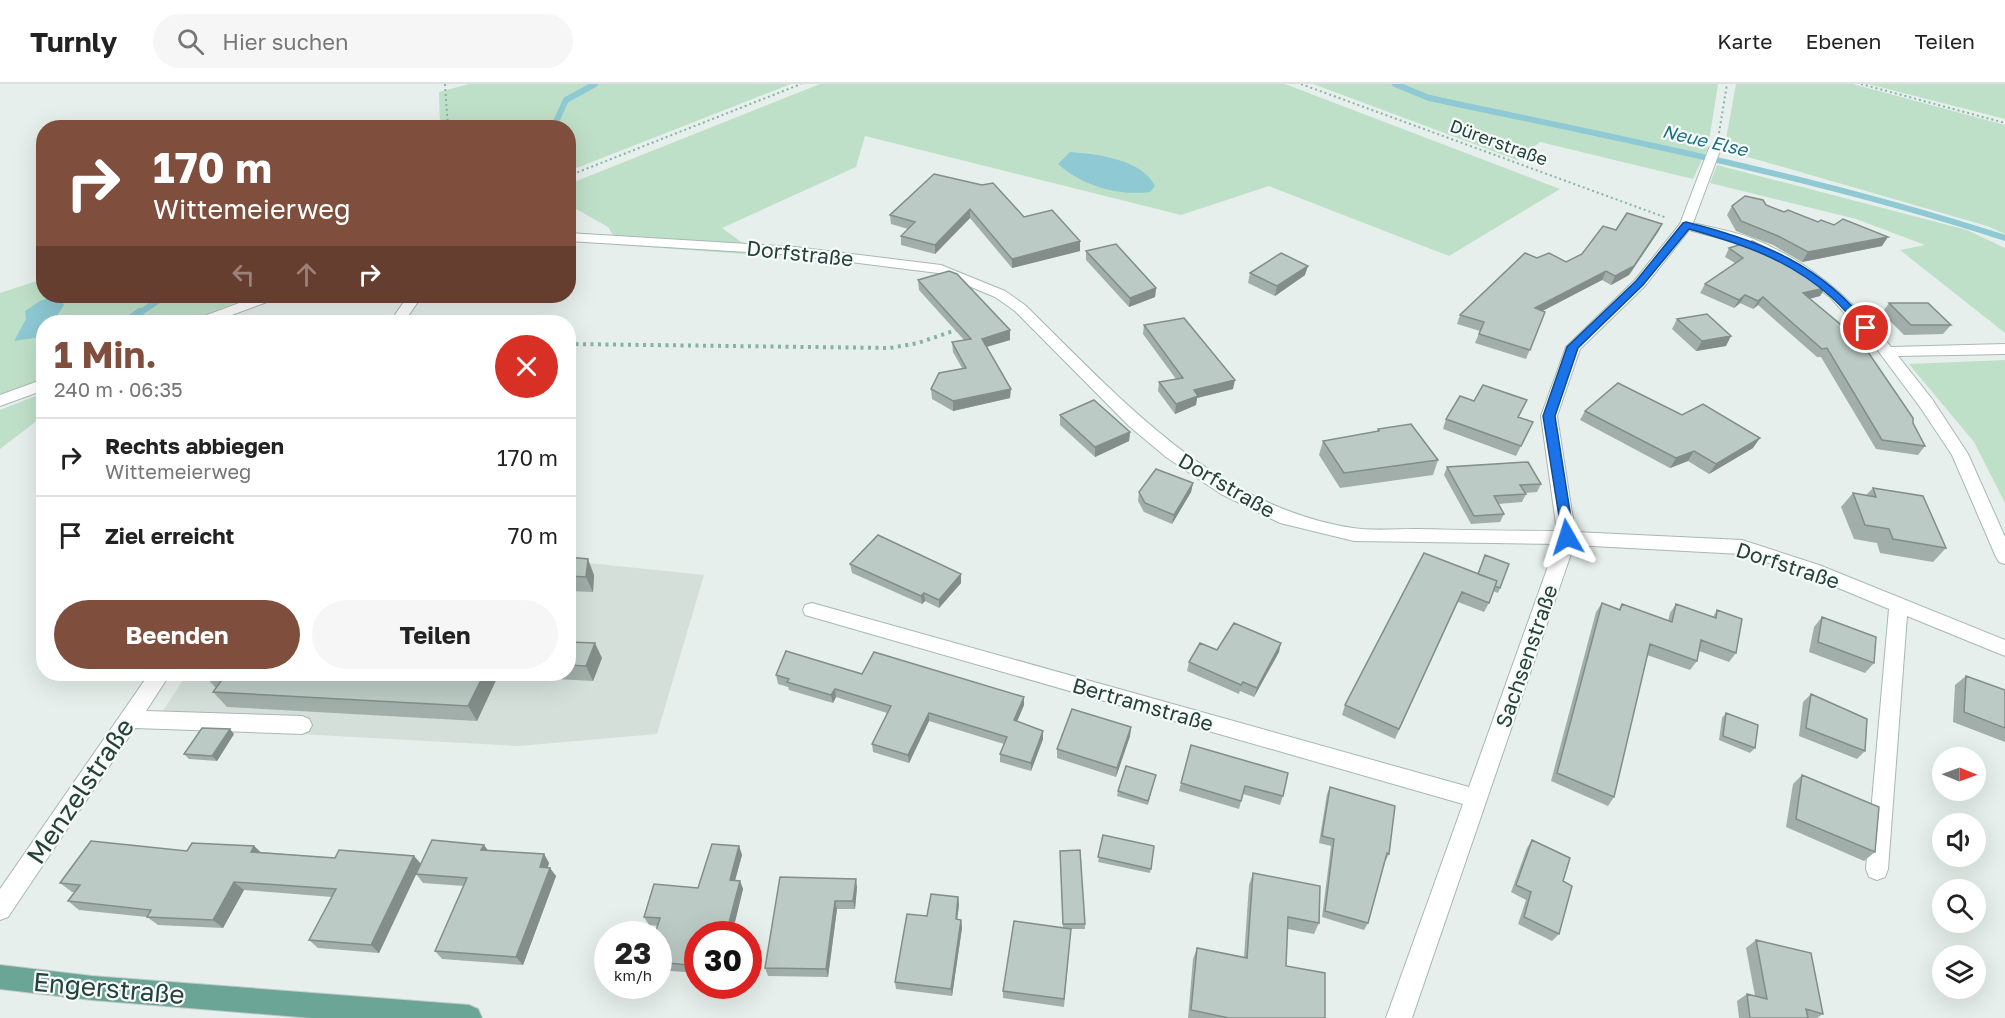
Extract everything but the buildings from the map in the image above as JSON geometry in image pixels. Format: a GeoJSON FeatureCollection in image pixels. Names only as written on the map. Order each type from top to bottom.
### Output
{"type":"FeatureCollection","features":[{"type":"Feature","properties":{"kind":"main road","name":"Engerstraße"},"geometry":{"type":"LineString","coordinates":[[0,977],[92,988],[469,1018]]}},
{"type":"Feature","properties":{"kind":"street","name":"Sachsenstraße"},"geometry":{"type":"LineString","coordinates":[[1399,1018],[1567,537],[1549,416],[1573,347],[1640,283],[1686,225],[1715,148]]}},
{"type":"Feature","properties":{"kind":"street"},"geometry":{"type":"LineString","coordinates":[[1686,225],[1746,242],[1786,260],[1834,294],[1886,352],[1926,403],[1960,454],[2005,557]]}},
{"type":"Feature","properties":{"kind":"street","name":"Dorfstraße"},"geometry":{"type":"LineString","coordinates":[[576,237],[795,251],[941,269],[1000,294],[1020,308],[1135,422],[1172,453],[1227,490],[1286,519],[1354,536],[1567,537],[1742,546],[1813,570],[2005,648]]}},
{"type":"Feature","properties":{"kind":"street"},"geometry":{"type":"LineString","coordinates":[[220,315],[251,303]]}},
{"type":"Feature","properties":{"kind":"street"},"geometry":{"type":"LineString","coordinates":[[1886,352],[2005,349]]}},
{"type":"Feature","properties":{"kind":"street"},"geometry":{"type":"LineString","coordinates":[[0,401],[36,387]]}},
{"type":"Feature","properties":{"kind":"street"},"geometry":{"type":"LineString","coordinates":[[1877,869],[1899,604]]}},
{"type":"Feature","properties":{"kind":"street","name":"Bertramstraße"},"geometry":{"type":"LineString","coordinates":[[812,610],[1475,798]]}},
{"type":"Feature","properties":{"kind":"street","name":"Menzelstraße"},"geometry":{"type":"LineString","coordinates":[[0,909],[155,681]]}},
{"type":"Feature","properties":{"kind":"street"},"geometry":{"type":"LineString","coordinates":[[128,719],[302,725]]}},
{"type":"Feature","properties":{"kind":"path"},"geometry":{"type":"LineString","coordinates":[[446,84],[448,120]]}},
{"type":"Feature","properties":{"kind":"path"},"geometry":{"type":"LineString","coordinates":[[576,173],[801,84]]}},
{"type":"Feature","properties":{"kind":"path","name":"Dürerstraße"},"geometry":{"type":"LineString","coordinates":[[1301,84],[1686,225]]}},
{"type":"Feature","properties":{"kind":"path"},"geometry":{"type":"LineString","coordinates":[[1715,148],[1727,84]]}},
{"type":"Feature","properties":{"kind":"path"},"geometry":{"type":"LineString","coordinates":[[1861,84],[2005,123]]}},
{"type":"Feature","properties":{"kind":"path"},"geometry":{"type":"LineString","coordinates":[[576,344],[890,348],[918,343],[963,328]]}},
{"type":"Feature","properties":{"kind":"shaded area"},"geometry":{"type":"Polygon","coordinates":[[[576,562],[704,575],[657,734],[518,746],[153,726],[182,681],[576,681],[576,562]]]}},
{"type":"Feature","properties":{"kind":"green space"},"geometry":{"type":"Polygon","coordinates":[[[469,84],[791,84],[576,168],[576,120],[440,120],[439,92],[469,84]]]}},
{"type":"Feature","properties":{"kind":"green space"},"geometry":{"type":"Polygon","coordinates":[[[820,84],[1285,84],[1560,189],[1449,256],[1269,186],[1181,215],[865,136],[856,167],[722,228],[759,255],[619,245],[608,227],[576,209],[576,181],[820,84]]]}},
{"type":"Feature","properties":{"kind":"green space"},"geometry":{"type":"Polygon","coordinates":[[[1313,84],[1718,84],[1708,147],[1693,179],[1540,142],[1517,160],[1313,84]]]}},
{"type":"Feature","properties":{"kind":"green space"},"geometry":{"type":"Polygon","coordinates":[[[1736,84],[1853,84],[2005,125],[2005,234],[1987,226],[1724,150],[1736,84]]]}},
{"type":"Feature","properties":{"kind":"green space"},"geometry":{"type":"Polygon","coordinates":[[[1868,84],[2005,84],[2005,119],[1868,84]]]}},
{"type":"Feature","properties":{"kind":"green space"},"geometry":{"type":"Polygon","coordinates":[[[1717,165],[1967,230],[2005,248],[2005,333],[1900,250],[1925,245],[1856,219],[1710,183],[1717,165]]]}},
{"type":"Feature","properties":{"kind":"green space"},"geometry":{"type":"Polygon","coordinates":[[[36,281],[36,303],[235,303],[203,315],[36,315],[36,382],[0,396],[0,293],[36,281]]]}},
{"type":"Feature","properties":{"kind":"green space"},"geometry":{"type":"Polygon","coordinates":[[[2005,360],[2005,503],[1974,442],[1909,364],[2005,360]]]}},
{"type":"Feature","properties":{"kind":"green space"},"geometry":{"type":"Polygon","coordinates":[[[36,396],[36,421],[0,449],[0,410],[36,396]]]}},
{"type":"Feature","properties":{"kind":"water"},"geometry":{"type":"Polygon","coordinates":[[[1070,152],[1092,154],[1129,164],[1149,177],[1155,186],[1150,192],[1138,193],[1113,191],[1089,184],[1058,164],[1070,152]]]}},
{"type":"Feature","properties":{"kind":"water"},"geometry":{"type":"Polygon","coordinates":[[[37,303],[62,303],[64,305],[58,315],[36,315],[36,338],[14,341],[26,319],[25,311],[37,303]]]}},
{"type":"Feature","properties":{"kind":"waterway"},"geometry":{"type":"LineString","coordinates":[[557,120],[566,100],[595,84]]}},
{"type":"Feature","properties":{"kind":"waterway","name":"Neue Else"},"geometry":{"type":"LineString","coordinates":[[1395,84],[1429,98],[1719,160],[1863,196],[2005,238]]}},
{"type":"Feature","properties":{"kind":"waterway"},"geometry":{"type":"LineString","coordinates":[[138,314],[154,303]]}},
{"type":"Feature","properties":{"kind":"waterway"},"geometry":{"type":"LineString","coordinates":[[136,315],[140,312]]}},
{"type":"Feature","properties":{"kind":"route"},"geometry":{"type":"LineString","coordinates":[[1567,537],[1564,502],[1549,416],[1573,347],[1640,283],[1686,225],[1746,242],[1786,260],[1834,294],[1866,328]]}}]}
